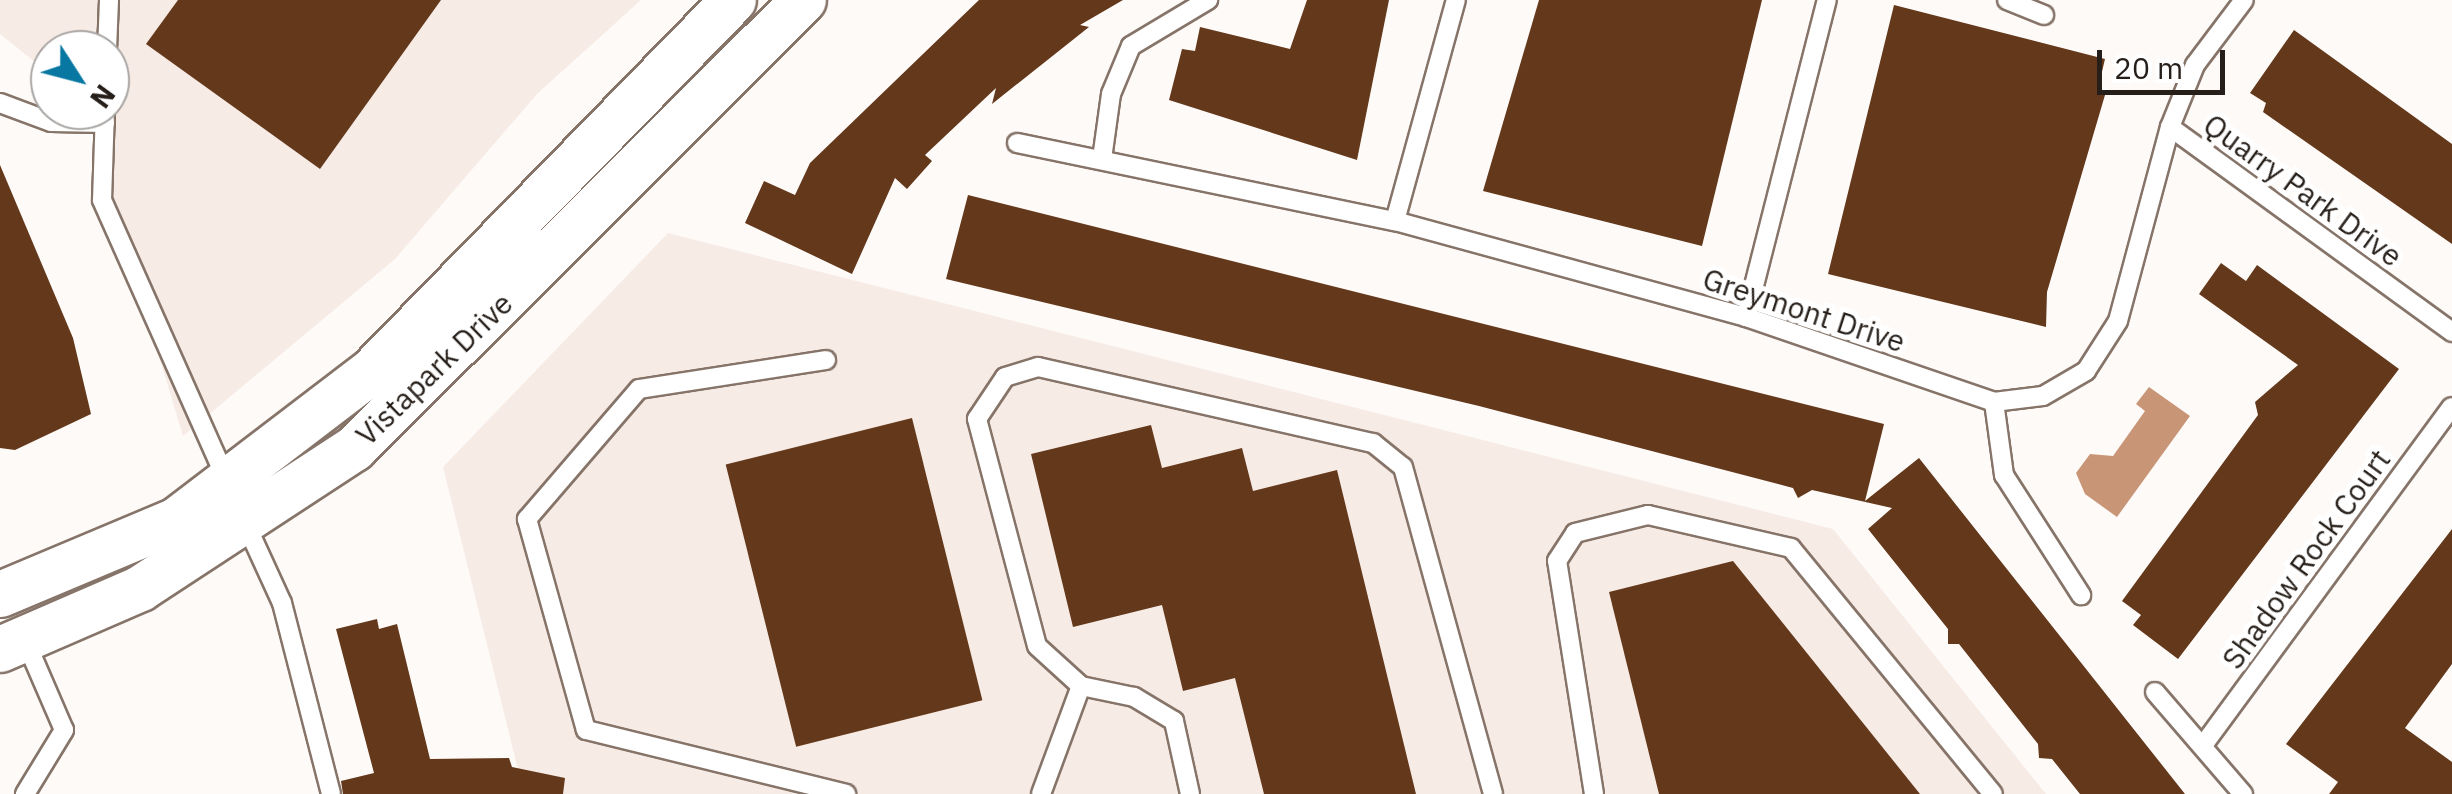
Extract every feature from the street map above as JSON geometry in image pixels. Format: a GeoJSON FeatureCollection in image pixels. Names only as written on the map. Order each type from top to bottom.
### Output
{"type":"FeatureCollection","features":[{"type":"Feature","properties":{"kind":"street","name":"Vistapark Drive"},"geometry":{"type":"LineString","coordinates":[[0,594],[176,520],[238,504],[733,0]]}},
{"type":"Feature","properties":{"kind":"street","name":"Vistapark Drive"},"geometry":{"type":"LineString","coordinates":[[13,645],[429,380],[803,0]]}},
{"type":"Feature","properties":{"kind":"lane"},"geometry":{"type":"LineString","coordinates":[[108,30],[109,0]]}},
{"type":"Feature","properties":{"kind":"lane"},"geometry":{"type":"LineString","coordinates":[[1102,159],[1111,94],[1131,46],[1208,0]]}},
{"type":"Feature","properties":{"kind":"lane"},"geometry":{"type":"LineString","coordinates":[[1396,221],[1456,0]]}},
{"type":"Feature","properties":{"kind":"lane"},"geometry":{"type":"LineString","coordinates":[[1746,317],[1827,0]]}},
{"type":"Feature","properties":{"kind":"lane"},"geometry":{"type":"LineString","coordinates":[[2007,0],[2044,15]]}},
{"type":"Feature","properties":{"kind":"lane","name":"Greymont Drive"},"geometry":{"type":"LineString","coordinates":[[1017,143],[1396,221],[1746,317],[1994,402],[2043,396],[2086,371],[2118,321],[2170,128],[2195,65],[2244,0]]}},
{"type":"Feature","properties":{"kind":"lane"},"geometry":{"type":"LineString","coordinates":[[0,103],[30,114]]}},
{"type":"Feature","properties":{"kind":"lane","name":"Quarry Park Drive"},"geometry":{"type":"LineString","coordinates":[[2170,128],[2452,332]]}},
{"type":"Feature","properties":{"kind":"lane"},"geometry":{"type":"LineString","coordinates":[[104,130],[102,200],[282,603],[331,794]]}},
{"type":"Feature","properties":{"kind":"lane"},"geometry":{"type":"LineString","coordinates":[[826,360],[640,389],[527,519],[586,730],[846,794]]}},
{"type":"Feature","properties":{"kind":"lane"},"geometry":{"type":"LineString","coordinates":[[1190,794],[1174,721],[1134,697],[1081,686],[1037,646],[976,418],[1005,377],[1038,367],[1373,443],[1404,467],[1493,794]]}},
{"type":"Feature","properties":{"kind":"lane"},"geometry":{"type":"LineString","coordinates":[[1994,402],[2004,475],[2081,595]]}},
{"type":"Feature","properties":{"kind":"lane","name":"Shadow Rock Court"},"geometry":{"type":"LineString","coordinates":[[2204,744],[2452,406]]}},
{"type":"Feature","properties":{"kind":"lane"},"geometry":{"type":"LineString","coordinates":[[1594,794],[1557,562],[1575,533],[1648,515],[1791,548],[1992,794]]}},
{"type":"Feature","properties":{"kind":"lane"},"geometry":{"type":"LineString","coordinates":[[13,645],[64,730],[25,794]]}},
{"type":"Feature","properties":{"kind":"lane"},"geometry":{"type":"LineString","coordinates":[[1041,794],[1081,686]]}},
{"type":"Feature","properties":{"kind":"lane"},"geometry":{"type":"LineString","coordinates":[[2155,692],[2204,744],[2243,794]]}},
{"type":"Feature","properties":{"kind":"shaded area"},"geometry":{"type":"Polygon","coordinates":[[[0,0],[641,0],[537,94],[395,259],[183,436],[91,130],[130,130],[130,30],[30,30],[30,58],[0,34],[0,0]]]}},
{"type":"Feature","properties":{"kind":"shaded area"},"geometry":{"type":"Polygon","coordinates":[[[668,233],[1833,529],[2046,794],[524,794],[443,467],[668,233]]]}},
{"type":"Feature","properties":{"kind":"shaded area"},"geometry":{"type":"Polygon","coordinates":[[[2149,387],[2190,416],[2117,517],[2085,494],[2076,473],[2090,454],[2113,456],[2145,411],[2136,404],[2149,387]]]}},
{"type":"Feature","properties":{"kind":"building"},"geometry":{"type":"Polygon","coordinates":[[[178,0],[441,0],[320,169],[146,44],[178,0]]]}},
{"type":"Feature","properties":{"kind":"building"},"geometry":{"type":"Polygon","coordinates":[[[979,0],[1123,0],[1080,25],[1089,27],[992,104],[996,88],[925,155],[932,161],[907,189],[895,178],[852,274],[745,223],[764,181],[795,195],[810,163],[979,0]]]}},
{"type":"Feature","properties":{"kind":"building"},"geometry":{"type":"Polygon","coordinates":[[[1307,0],[1389,0],[1357,160],[1169,100],[1182,49],[1195,51],[1200,27],[1290,49],[1307,0]]]}},
{"type":"Feature","properties":{"kind":"building"},"geometry":{"type":"Polygon","coordinates":[[[1539,0],[1762,0],[1702,246],[1483,191],[1539,0]]]}},
{"type":"Feature","properties":{"kind":"building"},"geometry":{"type":"Polygon","coordinates":[[[1894,5],[2105,59],[2097,93],[2105,95],[2047,292],[2046,327],[1828,274],[1894,5]]]}},
{"type":"Feature","properties":{"kind":"building"},"geometry":{"type":"Polygon","coordinates":[[[2294,30],[2452,144],[2452,244],[2263,112],[2266,103],[2250,93],[2294,30]]]}},
{"type":"Feature","properties":{"kind":"building"},"geometry":{"type":"Polygon","coordinates":[[[0,165],[73,338],[91,414],[15,450],[0,448],[0,165]]]}},
{"type":"Feature","properties":{"kind":"building"},"geometry":{"type":"Polygon","coordinates":[[[968,195],[1884,424],[1865,501],[1919,458],[2185,794],[2080,794],[2052,759],[2039,758],[2038,744],[1959,644],[1948,644],[1948,629],[1868,529],[1892,508],[1812,490],[1798,498],[1793,488],[1479,406],[946,279],[968,195]]]}},
{"type":"Feature","properties":{"kind":"building"},"geometry":{"type":"Polygon","coordinates":[[[2221,263],[2246,281],[2257,265],[2399,369],[2178,659],[2133,625],[2141,615],[2122,601],[2258,415],[2255,402],[2298,365],[2199,294],[2221,263]]]}},
{"type":"Feature","properties":{"kind":"building"},"geometry":{"type":"Polygon","coordinates":[[[912,418],[982,700],[796,747],[726,464],[912,418]]]}},
{"type":"Feature","properties":{"kind":"building"},"geometry":{"type":"Polygon","coordinates":[[[1151,425],[1162,468],[1242,448],[1253,491],[1337,470],[1416,794],[1264,794],[1235,678],[1183,691],[1162,605],[1073,627],[1031,454],[1151,425]]]}},
{"type":"Feature","properties":{"kind":"building"},"geometry":{"type":"Polygon","coordinates":[[[2452,529],[2452,664],[2405,728],[2452,762],[2452,794],[2329,794],[2338,782],[2286,744],[2452,529]]]}},
{"type":"Feature","properties":{"kind":"building"},"geometry":{"type":"Polygon","coordinates":[[[1733,561],[1920,794],[1659,794],[1609,592],[1733,561]]]}},
{"type":"Feature","properties":{"kind":"building"},"geometry":{"type":"Polygon","coordinates":[[[377,619],[379,629],[397,624],[430,759],[509,758],[512,767],[565,778],[563,794],[343,794],[341,781],[374,773],[336,629],[377,619]]]}}]}
